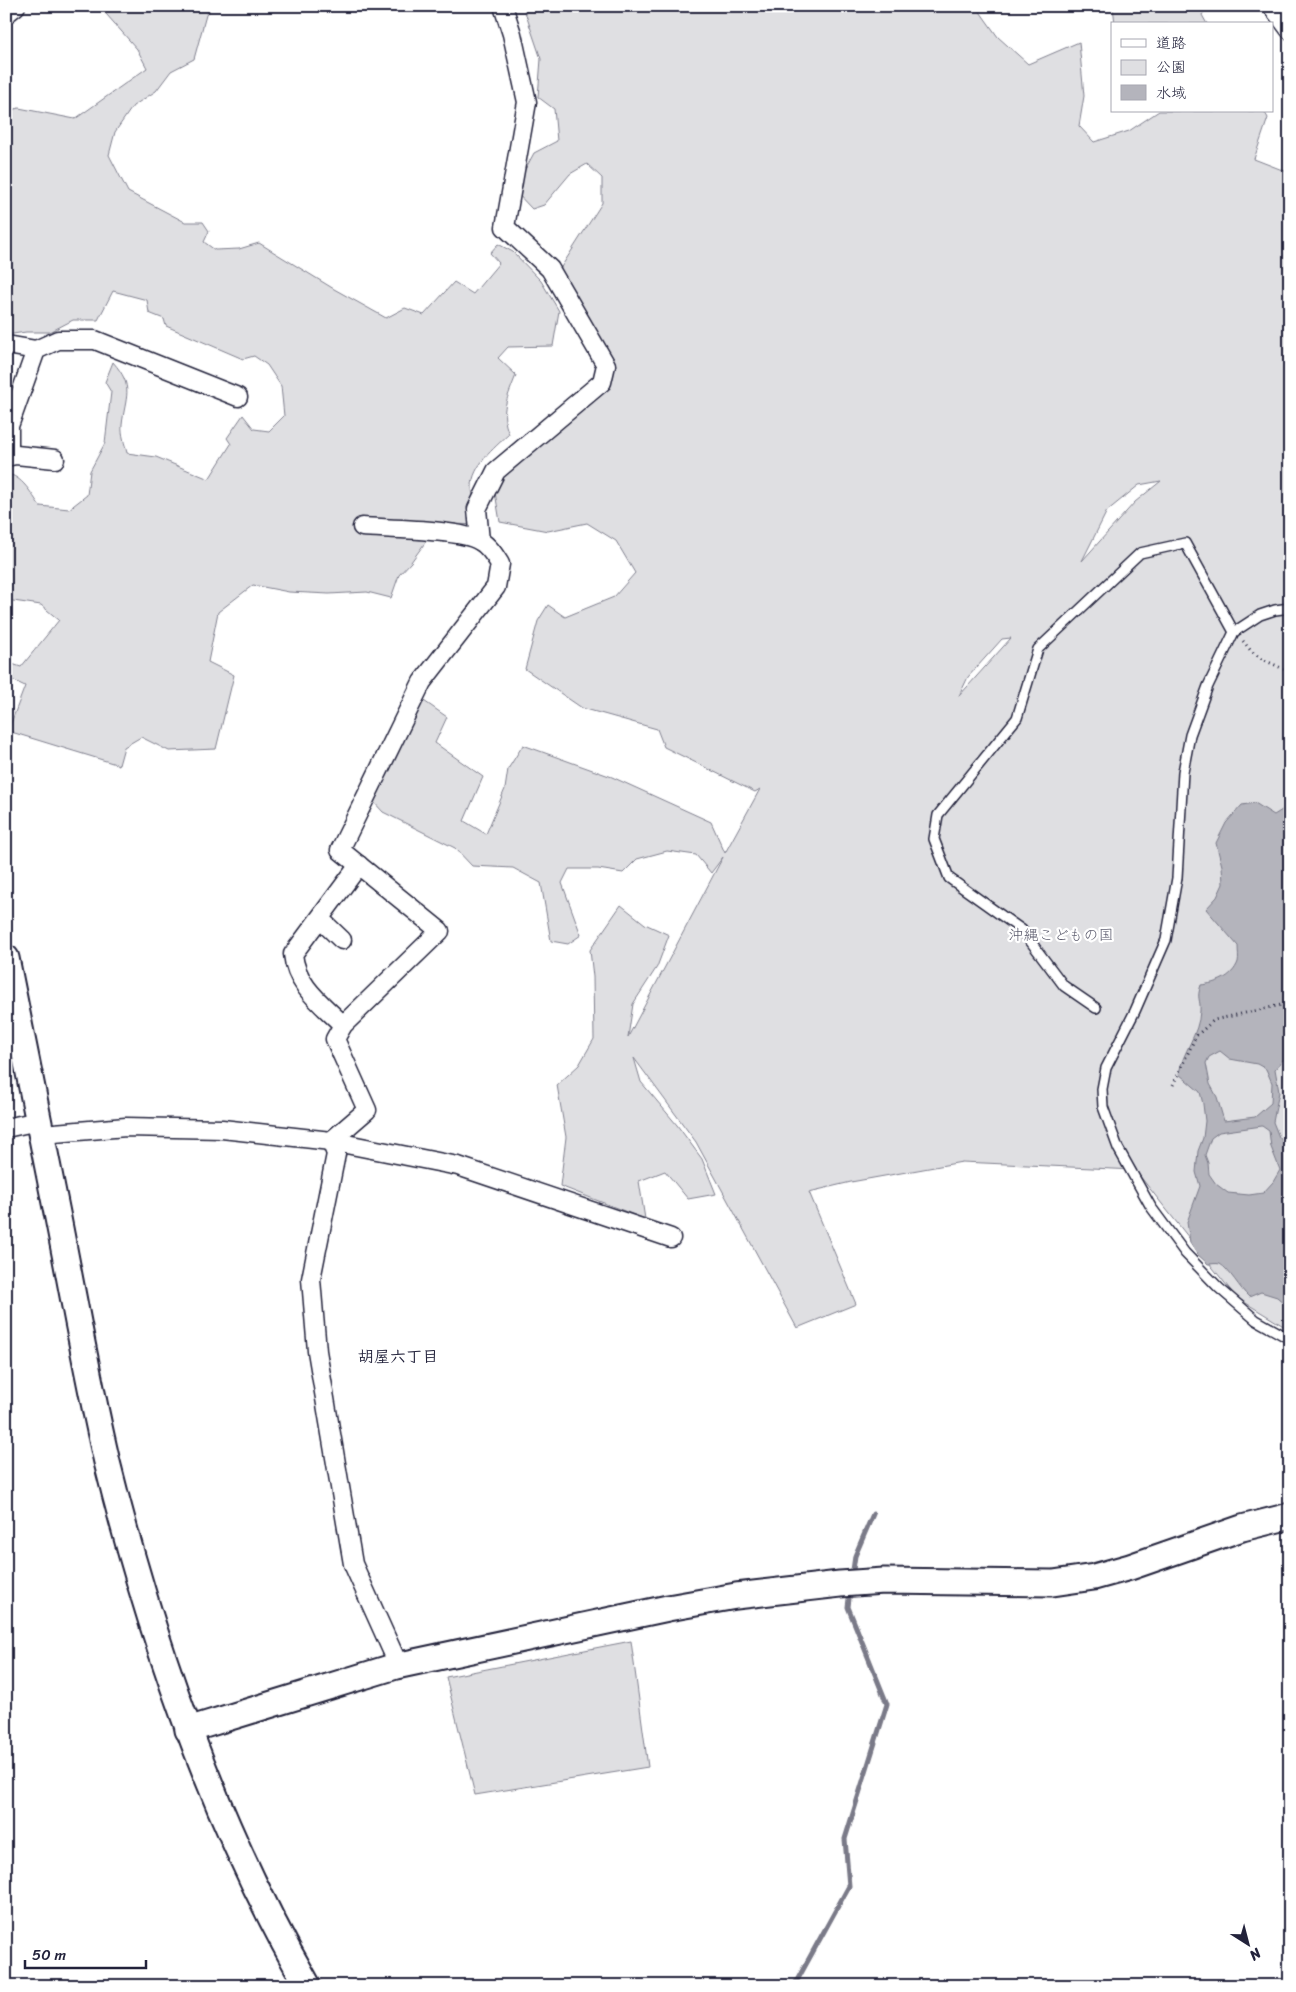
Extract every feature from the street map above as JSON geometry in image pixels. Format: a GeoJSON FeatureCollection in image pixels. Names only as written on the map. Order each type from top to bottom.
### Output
{"type":"FeatureCollection","features":[{"type":"Feature","properties":{"kind":"street"},"geometry":{"type":"LineString","coordinates":[[6,14],[16,6]]}},
{"type":"Feature","properties":{"kind":"street"},"geometry":{"type":"LineString","coordinates":[[480,541],[477,509],[496,471],[602,382],[606,365],[550,269],[505,227],[527,102],[512,34],[503,6]]}},
{"type":"Feature","properties":{"kind":"street"},"geometry":{"type":"LineString","coordinates":[[1272,6],[1290,30]]}},
{"type":"Feature","properties":{"kind":"street"},"geometry":{"type":"LineString","coordinates":[[7,346],[36,350],[58,340],[95,340],[238,397]]}},
{"type":"Feature","properties":{"kind":"street"},"geometry":{"type":"LineString","coordinates":[[36,350],[9,426],[8,456],[55,459]]}},
{"type":"Feature","properties":{"kind":"street"},"geometry":{"type":"LineString","coordinates":[[331,1141],[367,1110],[335,1039],[343,1025],[440,931],[340,850],[422,682],[496,587],[500,564],[492,551],[480,541],[452,533],[362,527]]}},
{"type":"Feature","properties":{"kind":"street"},"geometry":{"type":"LineString","coordinates":[[343,1025],[307,990],[294,968],[293,954],[360,865]]}},
{"type":"Feature","properties":{"kind":"street"},"geometry":{"type":"LineString","coordinates":[[320,919],[342,940]]}},
{"type":"Feature","properties":{"kind":"street"},"geometry":{"type":"LineString","coordinates":[[6,958],[107,1461],[136,1568],[168,1675],[188,1730],[225,1820],[288,1952],[308,1986]]}},
{"type":"Feature","properties":{"kind":"street"},"geometry":{"type":"LineString","coordinates":[[6,1128],[126,1127],[222,1129],[331,1141],[458,1166],[671,1238]]}},
{"type":"Feature","properties":{"kind":"street"},"geometry":{"type":"LineString","coordinates":[[331,1141],[336,1154],[311,1279],[316,1351],[353,1564],[394,1655],[396,1666]]}},
{"type":"Feature","properties":{"kind":"street"},"geometry":{"type":"LineString","coordinates":[[188,1730],[396,1666],[668,1608],[736,1596],[851,1583],[884,1581],[1053,1583],[1094,1577],[1130,1567],[1242,1528],[1290,1516]]}},
{"type":"Feature","properties":{"kind":"lane"},"geometry":{"type":"LineString","coordinates":[[1096,1008],[1064,986],[1022,930],[949,878],[934,839],[938,816],[1017,718],[1038,649],[1140,553],[1185,543],[1234,632]]}},
{"type":"Feature","properties":{"kind":"lane"},"geometry":{"type":"LineString","coordinates":[[1290,608],[1260,615],[1234,632],[1208,686],[1190,735],[1183,772],[1177,878],[1166,940],[1136,1012],[1106,1068],[1102,1089],[1103,1107],[1118,1148],[1151,1207],[1185,1254],[1219,1288],[1256,1320],[1290,1339]]}},
{"type":"Feature","properties":{"kind":"path"},"geometry":{"type":"LineString","coordinates":[[1234,632],[1251,651],[1262,659],[1290,672]]}},
{"type":"Feature","properties":{"kind":"path"},"geometry":{"type":"LineString","coordinates":[[1173,1085],[1196,1036],[1214,1020],[1290,1003]]}},
{"type":"Feature","properties":{"kind":"green space"},"geometry":{"type":"Polygon","coordinates":[[[99,6],[213,6],[206,15],[194,59],[171,71],[156,91],[133,106],[115,132],[109,155],[128,192],[185,222],[203,222],[209,231],[204,242],[215,250],[239,249],[259,243],[386,318],[405,308],[424,315],[454,282],[473,294],[499,263],[490,253],[498,244],[513,252],[541,281],[559,311],[553,346],[508,347],[498,358],[516,375],[505,411],[506,426],[509,434],[485,458],[473,479],[473,496],[482,525],[356,521],[358,532],[427,540],[399,575],[391,598],[367,592],[329,594],[289,592],[253,585],[218,612],[208,662],[234,675],[216,749],[169,751],[141,737],[124,747],[119,765],[8,731],[25,686],[6,677],[6,662],[21,667],[59,620],[41,605],[6,600],[6,474],[12,475],[22,482],[40,506],[69,509],[87,495],[90,471],[105,443],[111,392],[105,382],[113,362],[124,378],[127,392],[122,428],[127,453],[156,457],[209,479],[231,444],[227,438],[243,415],[254,429],[269,431],[284,416],[281,386],[267,365],[254,356],[243,359],[166,326],[164,319],[149,313],[147,300],[113,291],[98,320],[73,320],[50,332],[26,332],[6,335],[6,282],[8,278],[6,277],[6,111],[19,108],[75,119],[147,68],[137,49],[99,6]]]}},
{"type":"Feature","properties":{"kind":"green space","name":"沖縄こどもの国"},"geometry":{"type":"Polygon","coordinates":[[[523,6],[976,6],[998,37],[1028,64],[1079,42],[1084,96],[1079,126],[1094,142],[1129,131],[1158,112],[1265,112],[1268,118],[1254,159],[1290,173],[1290,1330],[1236,1297],[1135,1170],[962,1162],[851,1182],[809,1192],[856,1304],[797,1328],[696,1142],[634,1058],[641,1082],[677,1125],[702,1159],[716,1194],[688,1199],[665,1171],[639,1181],[645,1219],[560,1186],[566,1137],[557,1085],[579,1065],[594,1039],[593,977],[590,950],[621,905],[645,924],[669,935],[657,967],[633,1004],[628,1037],[723,857],[711,873],[696,855],[667,851],[637,859],[623,873],[598,869],[569,869],[562,883],[581,935],[568,944],[551,941],[541,883],[513,868],[472,866],[455,848],[383,812],[371,799],[421,699],[447,717],[435,743],[483,777],[464,821],[486,834],[505,789],[508,769],[523,745],[612,777],[711,822],[725,853],[760,789],[755,792],[664,747],[657,729],[582,708],[525,669],[538,621],[548,605],[565,617],[614,597],[635,573],[616,541],[587,523],[548,531],[500,522],[492,474],[613,366],[558,272],[602,203],[602,178],[587,164],[570,174],[544,205],[532,209],[514,190],[534,153],[557,141],[554,109],[538,97],[541,59],[523,6]],[[1161,481],[1139,485],[1107,511],[1082,561],[1135,502],[1161,481]],[[1011,638],[1002,639],[968,677],[959,696],[1011,638]]]}},
{"type":"Feature","properties":{"kind":"green space"},"geometry":{"type":"Polygon","coordinates":[[[1113,6],[1207,6],[1202,15],[1206,22],[1115,22],[1113,6]]]}},
{"type":"Feature","properties":{"kind":"green space"},"geometry":{"type":"Polygon","coordinates":[[[631,1641],[648,1767],[475,1795],[446,1677],[631,1641]]]}},
{"type":"Feature","properties":{"kind":"water"},"geometry":{"type":"Polygon","coordinates":[[[1255,803],[1274,815],[1290,805],[1290,1056],[1283,1060],[1275,1069],[1279,1092],[1273,1122],[1279,1137],[1290,1150],[1290,1303],[1286,1305],[1277,1297],[1261,1292],[1249,1297],[1220,1264],[1208,1264],[1197,1254],[1190,1243],[1187,1222],[1200,1186],[1196,1172],[1198,1151],[1203,1138],[1205,1121],[1200,1092],[1179,1074],[1183,1058],[1194,1036],[1199,1020],[1199,993],[1201,985],[1212,983],[1228,976],[1238,962],[1238,946],[1206,909],[1217,897],[1223,884],[1222,866],[1216,843],[1226,823],[1242,805],[1255,803]],[[1220,1051],[1209,1057],[1206,1063],[1210,1084],[1217,1097],[1224,1121],[1255,1117],[1271,1103],[1272,1083],[1266,1069],[1257,1064],[1230,1059],[1220,1051]],[[1262,1126],[1219,1132],[1211,1138],[1205,1155],[1209,1174],[1216,1184],[1228,1193],[1249,1195],[1263,1193],[1273,1182],[1280,1170],[1271,1147],[1269,1131],[1262,1126]]]}},
{"type":"Feature","properties":{"kind":"waterway"},"geometry":{"type":"LineString","coordinates":[[852,1577],[855,1556],[873,1514]]}},
{"type":"Feature","properties":{"kind":"waterway"},"geometry":{"type":"LineString","coordinates":[[794,1986],[849,1886],[845,1839],[887,1704],[848,1607],[850,1590]]}},
{"type":"Feature","properties":{"kind":"district","name":"胡屋六丁目"},"geometry":{"type":"Point","coordinates":[398,1356]}}]}
